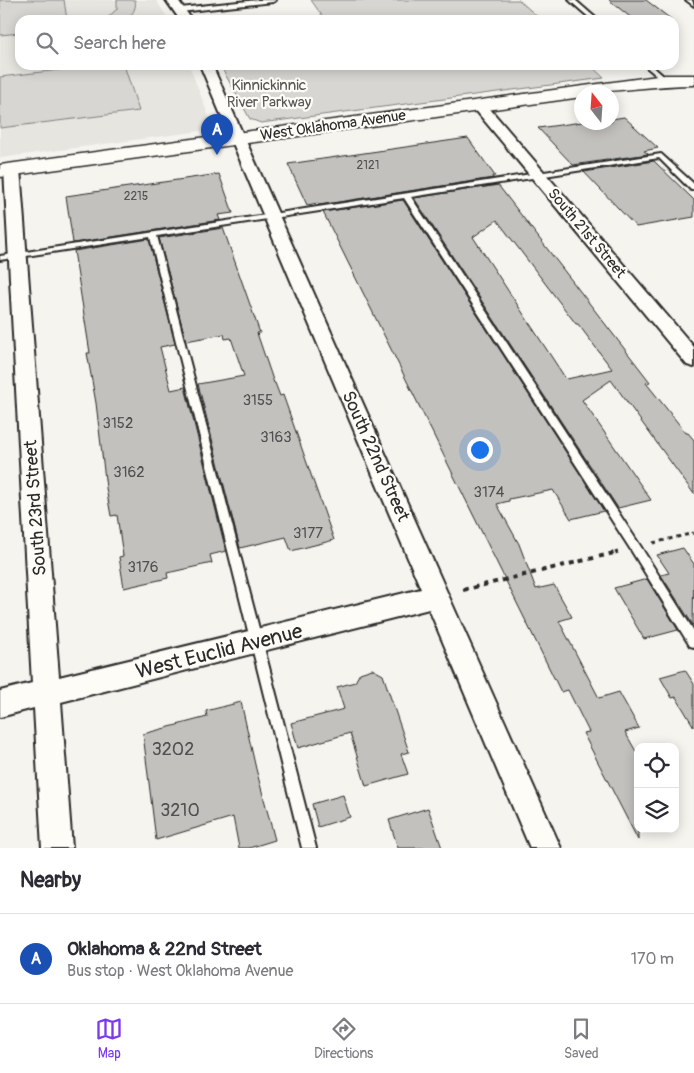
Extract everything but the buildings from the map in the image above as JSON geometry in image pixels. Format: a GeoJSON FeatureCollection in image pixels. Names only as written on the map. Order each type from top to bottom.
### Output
{"type":"FeatureCollection","features":[{"type":"Feature","properties":{"kind":"main road","name":"West Oklahoma Avenue"},"geometry":{"type":"LineString","coordinates":[[665,80],[694,71]]}},
{"type":"Feature","properties":{"kind":"main road","name":"West Oklahoma Avenue"},"geometry":{"type":"LineString","coordinates":[[6,170],[665,80],[694,80]]}},
{"type":"Feature","properties":{"kind":"street"},"geometry":{"type":"LineString","coordinates":[[172,0],[183,15]]}},
{"type":"Feature","properties":{"kind":"street","name":"South 22nd Street"},"geometry":{"type":"LineString","coordinates":[[208,70],[546,848]]}},
{"type":"Feature","properties":{"kind":"street","name":"South 21st Street"},"geometry":{"type":"LineString","coordinates":[[479,106],[694,360]]}},
{"type":"Feature","properties":{"kind":"street","name":"South 23rd Street"},"geometry":{"type":"LineString","coordinates":[[6,170],[10,257],[47,693],[57,848]]}},
{"type":"Feature","properties":{"kind":"street","name":"West Euclid Avenue"},"geometry":{"type":"LineString","coordinates":[[0,704],[438,596]]}},
{"type":"Feature","properties":{"kind":"lane"},"geometry":{"type":"LineString","coordinates":[[183,15],[274,0]]}},
{"type":"Feature","properties":{"kind":"lane"},"geometry":{"type":"LineString","coordinates":[[572,0],[589,15]]}},
{"type":"Feature","properties":{"kind":"lane"},"geometry":{"type":"LineString","coordinates":[[689,0],[694,4]]}},
{"type":"Feature","properties":{"kind":"lane"},"geometry":{"type":"LineString","coordinates":[[653,70],[665,80]]}},
{"type":"Feature","properties":{"kind":"lane"},"geometry":{"type":"LineString","coordinates":[[10,257],[661,156],[694,188]]}},
{"type":"Feature","properties":{"kind":"lane"},"geometry":{"type":"LineString","coordinates":[[407,196],[636,547],[694,642]]}},
{"type":"Feature","properties":{"kind":"lane"},"geometry":{"type":"LineString","coordinates":[[153,235],[309,848]]}},
{"type":"Feature","properties":{"kind":"path"},"geometry":{"type":"LineString","coordinates":[[463,590],[694,533]]}},
{"type":"Feature","properties":{"kind":"shaded area"},"geometry":{"type":"Polygon","coordinates":[[[0,0],[156,0],[166,15],[15,15],[15,70],[191,70],[212,125],[201,131],[0,158],[0,0]]]}},
{"type":"Feature","properties":{"kind":"green space"},"geometry":{"type":"Polygon","coordinates":[[[0,0],[64,0],[66,15],[15,15],[15,34],[0,35],[0,0]]]}},
{"type":"Feature","properties":{"kind":"green space"},"geometry":{"type":"Polygon","coordinates":[[[117,0],[135,0],[135,6],[131,15],[110,15],[117,9],[117,0]]]}},
{"type":"Feature","properties":{"kind":"green space"},"geometry":{"type":"Polygon","coordinates":[[[311,0],[519,0],[536,15],[322,15],[311,0]]]}},
{"type":"Feature","properties":{"kind":"green space"},"geometry":{"type":"Polygon","coordinates":[[[58,70],[126,70],[139,111],[0,128],[0,77],[58,70]]]}},
{"type":"Feature","properties":{"kind":"green space","name":"Kinnickinnic River Parkway"},"geometry":{"type":"Polygon","coordinates":[[[223,70],[595,70],[604,78],[261,123],[250,119],[223,70]]]}},
{"type":"Feature","properties":{"kind":"place","name":"Oklahoma & 22nd Street"},"geometry":{"type":"Point","coordinates":[217,155]}}]}
